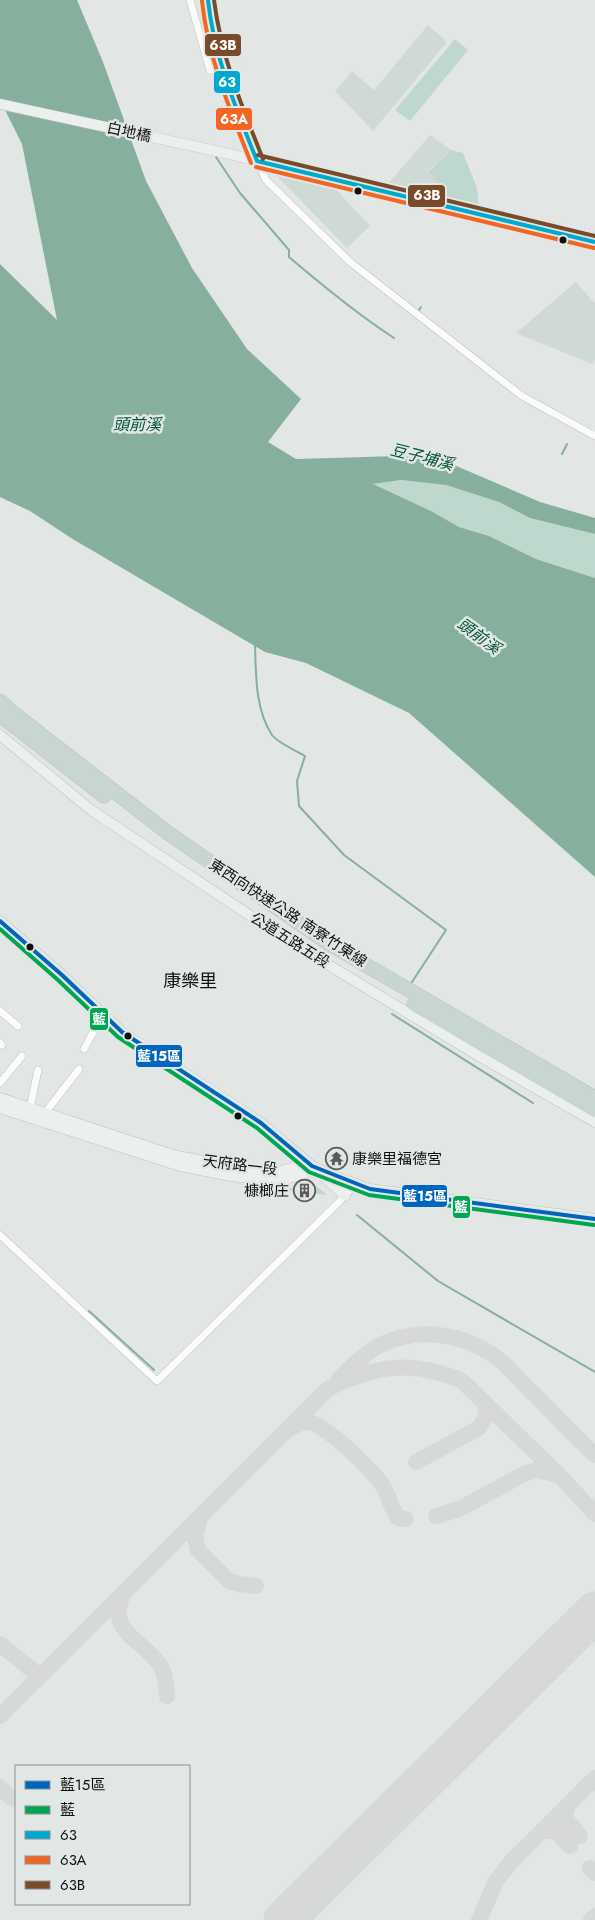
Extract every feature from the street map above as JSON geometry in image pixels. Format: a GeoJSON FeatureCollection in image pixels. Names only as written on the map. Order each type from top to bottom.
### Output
{"type":"FeatureCollection","features":[{"type":"Feature","properties":{"kind":"highway","name":"東西向快速公路 南寮竹東線"},"geometry":{"type":"LineString","coordinates":[[0,701],[168,833],[328,943],[595,1098]]}},
{"type":"Feature","properties":{"kind":"highway","name":"東西向快速公路 南寮竹東線"},"geometry":{"type":"LineString","coordinates":[[0,715],[164,842],[325,951],[595,1110]]}},
{"type":"Feature","properties":{"kind":"street"},"geometry":{"type":"LineString","coordinates":[[190,0],[210,70],[222,72]]}},
{"type":"Feature","properties":{"kind":"street"},"geometry":{"type":"LineString","coordinates":[[208,0],[213,41],[222,72],[266,180],[350,262],[522,396],[595,436]]}},
{"type":"Feature","properties":{"kind":"street","name":"白地橋"},"geometry":{"type":"LineString","coordinates":[[0,104],[257,161],[595,242]]}},
{"type":"Feature","properties":{"kind":"street","name":"公道五路五段"},"geometry":{"type":"LineString","coordinates":[[0,736],[91,810],[284,938],[479,1056],[595,1122]]}},
{"type":"Feature","properties":{"kind":"street"},"geometry":{"type":"LineString","coordinates":[[0,921],[122,1032],[262,1123],[345,1196]]}},
{"type":"Feature","properties":{"kind":"street"},"geometry":{"type":"LineString","coordinates":[[0,1010],[18,1026]]}},
{"type":"Feature","properties":{"kind":"street"},"geometry":{"type":"LineString","coordinates":[[84,1049],[104,1014]]}},
{"type":"Feature","properties":{"kind":"street"},"geometry":{"type":"LineString","coordinates":[[0,1083],[22,1056]]}},
{"type":"Feature","properties":{"kind":"street"},"geometry":{"type":"LineString","coordinates":[[45,1113],[79,1069]]}},
{"type":"Feature","properties":{"kind":"street"},"geometry":{"type":"LineString","coordinates":[[30,1108],[38,1070]]}},
{"type":"Feature","properties":{"kind":"street","name":"天府路一段"},"geometry":{"type":"LineString","coordinates":[[0,1098],[173,1154],[202,1161],[277,1172],[295,1167],[312,1166]]}},
{"type":"Feature","properties":{"kind":"street","name":"天府路一段"},"geometry":{"type":"LineString","coordinates":[[0,1108],[180,1166],[230,1176],[277,1181],[302,1174],[312,1166]]}},
{"type":"Feature","properties":{"kind":"street"},"geometry":{"type":"LineString","coordinates":[[312,1166],[355,1184],[378,1190],[595,1220]]}},
{"type":"Feature","properties":{"kind":"street"},"geometry":{"type":"LineString","coordinates":[[0,1235],[157,1381],[355,1184]]}},
{"type":"Feature","properties":{"kind":"shaded area"},"geometry":{"type":"Polygon","coordinates":[[[428,25],[447,42],[373,131],[335,91],[352,71],[374,90],[428,25]]]}},
{"type":"Feature","properties":{"kind":"shaded area"},"geometry":{"type":"Polygon","coordinates":[[[455,39],[468,50],[410,121],[395,110],[455,39]]]}},
{"type":"Feature","properties":{"kind":"shaded area"},"geometry":{"type":"Polygon","coordinates":[[[430,135],[451,150],[426,173],[433,175],[441,187],[439,198],[387,185],[430,135]]]}},
{"type":"Feature","properties":{"kind":"shaded area"},"geometry":{"type":"Polygon","coordinates":[[[451,150],[463,153],[477,188],[479,208],[439,198],[440,187],[433,175],[426,174],[451,150]]]}},
{"type":"Feature","properties":{"kind":"shaded area"},"geometry":{"type":"Polygon","coordinates":[[[275,174],[332,185],[370,226],[347,248],[275,174]]]}},
{"type":"Feature","properties":{"kind":"shaded area"},"geometry":{"type":"Polygon","coordinates":[[[576,282],[595,304],[595,359],[592,364],[516,333],[576,282]]]}},
{"type":"Feature","properties":{"kind":"shaded area"},"geometry":{"type":"Polygon","coordinates":[[[401,480],[446,485],[499,502],[530,518],[595,534],[595,578],[536,559],[489,536],[459,527],[431,511],[372,484],[401,480]]]}},
{"type":"Feature","properties":{"kind":"shaded area"},"geometry":{"type":"Polygon","coordinates":[[[311,1182],[327,1195],[286,1190],[311,1182]]]}},
{"type":"Feature","properties":{"kind":"water","name":"頭前溪"},"geometry":{"type":"Polygon","coordinates":[[[0,0],[77,0],[103,62],[146,181],[192,268],[247,349],[301,399],[268,442],[296,459],[399,456],[418,457],[454,465],[540,502],[595,518],[595,534],[530,518],[499,502],[446,485],[401,480],[373,484],[431,511],[459,527],[489,536],[536,559],[595,578],[595,877],[409,713],[306,663],[265,652],[71,538],[30,511],[0,497],[0,264],[57,320],[22,144],[0,100],[0,0]]]}},
{"type":"Feature","properties":{"kind":"waterway"},"geometry":{"type":"LineString","coordinates":[[216,157],[240,193],[289,250],[289,257],[340,299],[394,338]]}},
{"type":"Feature","properties":{"kind":"waterway"},"geometry":{"type":"LineString","coordinates":[[562,454],[567,444]]}},
{"type":"Feature","properties":{"kind":"waterway"},"geometry":{"type":"LineString","coordinates":[[255,645],[259,703],[266,725],[274,738],[305,756],[297,781],[299,806],[344,855],[446,930],[412,982]]}},
{"type":"Feature","properties":{"kind":"waterway"},"geometry":{"type":"LineString","coordinates":[[392,1014],[533,1103]]}},
{"type":"Feature","properties":{"kind":"waterway"},"geometry":{"type":"LineString","coordinates":[[357,1215],[438,1281],[595,1372]]}},
{"type":"Feature","properties":{"kind":"waterway"},"geometry":{"type":"LineString","coordinates":[[89,1311],[154,1370]]}},
{"type":"Feature","properties":{"kind":"taxiway"},"geometry":{"type":"LineString","coordinates":[[339,1379],[369,1352],[395,1339],[427,1334],[458,1339],[487,1351],[501,1361],[595,1455]]}},
{"type":"Feature","properties":{"kind":"taxiway"},"geometry":{"type":"LineString","coordinates":[[0,1716],[329,1388],[363,1374],[394,1368],[410,1368],[426,1370],[461,1380],[560,1476],[595,1514]]}},
{"type":"Feature","properties":{"kind":"taxiway"},"geometry":{"type":"LineString","coordinates":[[416,1462],[479,1428],[486,1417],[485,1402]]}},
{"type":"Feature","properties":{"kind":"taxiway"},"geometry":{"type":"LineString","coordinates":[[290,1429],[298,1424],[308,1422],[325,1430],[368,1468],[381,1483],[398,1518],[406,1519]]}},
{"type":"Feature","properties":{"kind":"taxiway"},"geometry":{"type":"LineString","coordinates":[[436,1516],[459,1509],[526,1473],[537,1470],[557,1475]]}},
{"type":"Feature","properties":{"kind":"taxiway"},"geometry":{"type":"LineString","coordinates":[[200,1517],[195,1539],[198,1550],[229,1581],[256,1586]]}},
{"type":"Feature","properties":{"kind":"taxiway"},"geometry":{"type":"LineString","coordinates":[[124,1592],[119,1606],[119,1617],[122,1626],[160,1665],[165,1676],[167,1696]]}},
{"type":"Feature","properties":{"kind":"taxiway"},"geometry":{"type":"LineString","coordinates":[[0,1644],[39,1676]]}},
{"type":"Feature","properties":{"kind":"taxiway"},"geometry":{"type":"LineString","coordinates":[[479,1920],[496,1881],[511,1862],[595,1778]]}},
{"type":"Feature","properties":{"kind":"taxiway"},"geometry":{"type":"LineString","coordinates":[[0,1787],[10,1797],[15,1799]]}},
{"type":"Feature","properties":{"kind":"taxiway"},"geometry":{"type":"LineString","coordinates":[[567,1806],[565,1818],[580,1836]]}},
{"type":"Feature","properties":{"kind":"taxiway"},"geometry":{"type":"LineString","coordinates":[[542,1831],[555,1831],[570,1846]]}},
{"type":"Feature","properties":{"kind":"taxiway"},"geometry":{"type":"LineString","coordinates":[[590,1868],[595,1873]]}},
{"type":"Feature","properties":{"kind":"taxiway"},"geometry":{"type":"LineString","coordinates":[[591,1920],[595,1916]]}},
{"type":"Feature","properties":{"kind":"runway"},"geometry":{"type":"LineString","coordinates":[[284,1920],[595,1612]]}},
{"type":"Feature","properties":{"kind":"transit line","name":"63"},"geometry":{"type":"LineString","coordinates":[[208,0],[215,42],[221,62],[257,161]]}},
{"type":"Feature","properties":{"kind":"transit line","name":"63B"},"geometry":{"type":"LineString","coordinates":[[214,0],[227,61],[240,101],[263,159]]}},
{"type":"Feature","properties":{"kind":"transit line","name":"63A"},"geometry":{"type":"LineString","coordinates":[[202,1],[209,43],[215,63],[251,163]]}},
{"type":"Feature","properties":{"kind":"transit line","name":"63B"},"geometry":{"type":"LineString","coordinates":[[258,155],[595,236]]}},
{"type":"Feature","properties":{"kind":"transit line","name":"63"},"geometry":{"type":"LineString","coordinates":[[257,161],[595,242]]}},
{"type":"Feature","properties":{"kind":"transit line","name":"63A"},"geometry":{"type":"LineString","coordinates":[[256,167],[594,248]]}},
{"type":"Feature","properties":{"kind":"transit line","name":"藍15區"},"geometry":{"type":"LineString","coordinates":[[0,921],[62,975],[122,1032],[261,1123],[312,1166],[370,1189],[595,1219]]}},
{"type":"Feature","properties":{"kind":"transit line","name":"藍"},"geometry":{"type":"LineString","coordinates":[[0,929],[58,980],[118,1037],[257,1128],[309,1172],[369,1195],[594,1225]]}},
{"type":"Feature","properties":{"kind":"place","name":"康樂里福德宮"},"geometry":{"type":"Point","coordinates":[336,1159]}},
{"type":"Feature","properties":{"kind":"place","name":"槺榔庄"},"geometry":{"type":"Point","coordinates":[305,1191]}},
{"type":"Feature","properties":{"kind":"district","name":"康樂里"},"geometry":{"type":"Point","coordinates":[190,981]}},
{"type":"Feature","properties":{"kind":"water label","name":"豆子埔溪"},"geometry":{"type":"Point","coordinates":[422,457]}}]}
